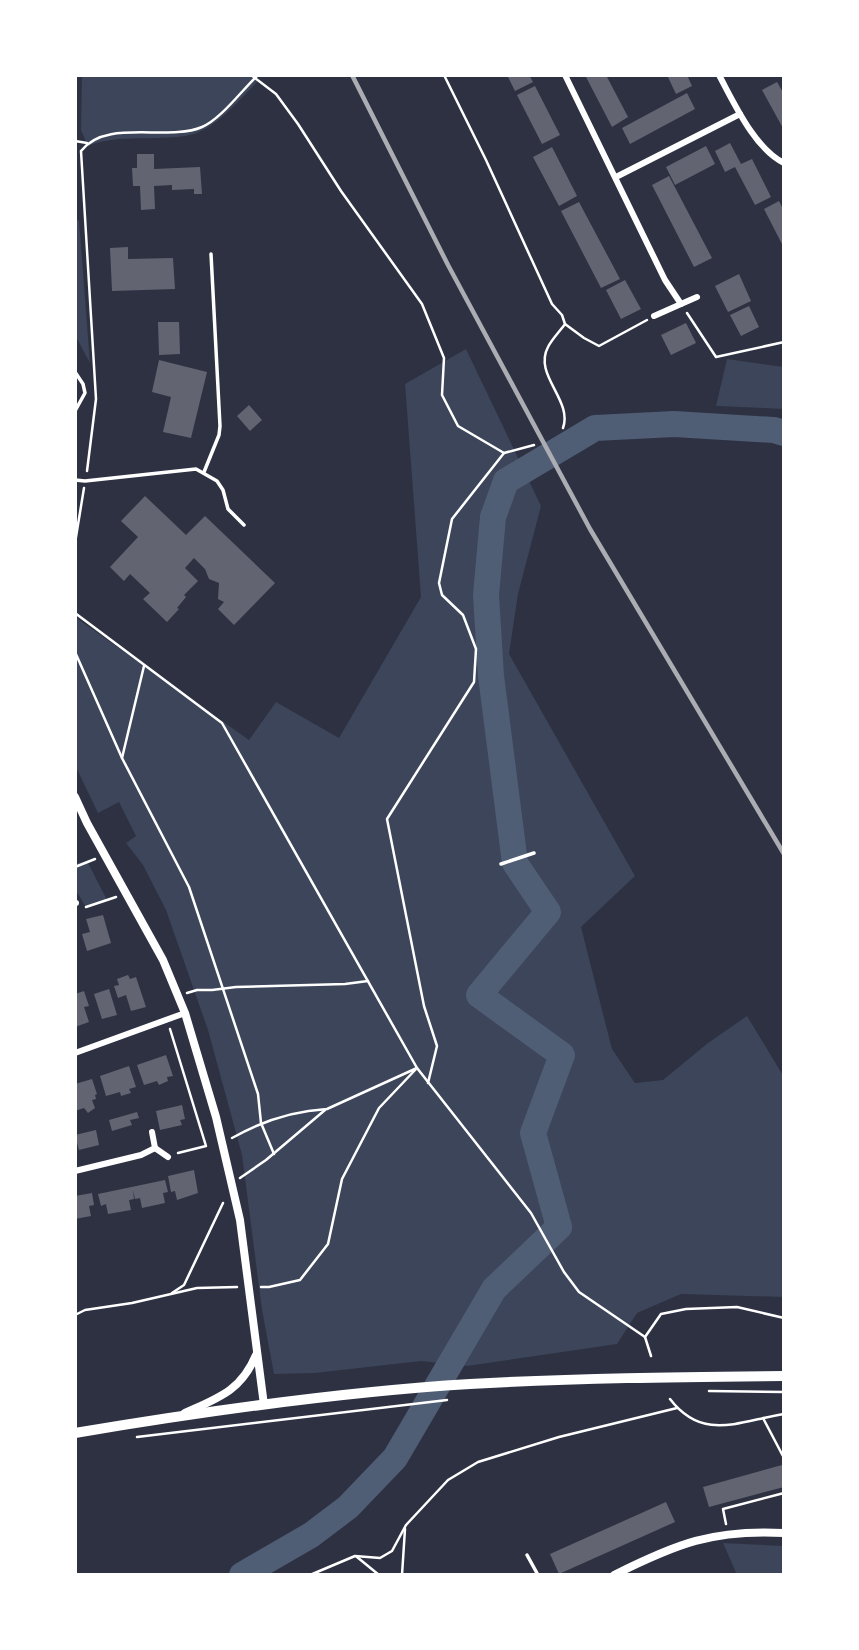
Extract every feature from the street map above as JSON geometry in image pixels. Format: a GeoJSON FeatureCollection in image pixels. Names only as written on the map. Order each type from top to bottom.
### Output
{"type":"FeatureCollection","features":[{"type":"Feature","properties":{"kind":"main road"},"geometry":{"type":"LineString","coordinates":[[75,1433],[264,1405],[469,1384],[615,1378],[784,1376]]}},
{"type":"Feature","properties":{"kind":"street"},"geometry":{"type":"LineString","coordinates":[[565,75],[665,280],[681,304]]}},
{"type":"Feature","properties":{"kind":"street"},"geometry":{"type":"LineString","coordinates":[[719,75],[740,114],[763,147],[784,163]]}},
{"type":"Feature","properties":{"kind":"street"},"geometry":{"type":"LineString","coordinates":[[616,177],[740,114]]}},
{"type":"Feature","properties":{"kind":"street"},"geometry":{"type":"LineString","coordinates":[[654,316],[697,297]]}},
{"type":"Feature","properties":{"kind":"street"},"geometry":{"type":"LineString","coordinates":[[75,797],[163,960],[185,1013],[216,1117],[240,1220],[264,1405]]}},
{"type":"Feature","properties":{"kind":"street"},"geometry":{"type":"LineString","coordinates":[[75,1053],[185,1013]]}},
{"type":"Feature","properties":{"kind":"street"},"geometry":{"type":"LineString","coordinates":[[152,1132],[155,1148],[168,1157]]}},
{"type":"Feature","properties":{"kind":"street"},"geometry":{"type":"LineString","coordinates":[[75,1171],[141,1155],[155,1148]]}},
{"type":"Feature","properties":{"kind":"street"},"geometry":{"type":"LineString","coordinates":[[179,1416],[238,1385],[257,1352]]}},
{"type":"Feature","properties":{"kind":"street"},"geometry":{"type":"LineString","coordinates":[[614,1575],[673,1547],[709,1536],[754,1532],[784,1533]]}},
{"type":"Feature","properties":{"kind":"lane"},"geometry":{"type":"LineString","coordinates":[[204,472],[220,426],[211,254]]}},
{"type":"Feature","properties":{"kind":"lane"},"geometry":{"type":"LineString","coordinates":[[75,372],[85,393],[75,411]]}},
{"type":"Feature","properties":{"kind":"lane"},"geometry":{"type":"LineString","coordinates":[[75,480],[196,469],[217,481],[223,490],[228,509],[244,525]]}},
{"type":"Feature","properties":{"kind":"lane"},"geometry":{"type":"LineString","coordinates":[[501,864],[534,853]]}},
{"type":"Feature","properties":{"kind":"lane"},"geometry":{"type":"LineString","coordinates":[[527,1555],[538,1575]]}},
{"type":"Feature","properties":{"kind":"path"},"geometry":{"type":"LineString","coordinates":[[251,75],[276,94],[422,304],[444,358],[442,395],[458,426],[504,453]]}},
{"type":"Feature","properties":{"kind":"path"},"geometry":{"type":"LineString","coordinates":[[75,543],[96,399],[81,151],[88,143],[104,135],[189,131],[204,127],[258,75]]}},
{"type":"Feature","properties":{"kind":"path"},"geometry":{"type":"LineString","coordinates":[[444,75],[552,304],[562,315],[565,324],[599,346],[654,316]]}},
{"type":"Feature","properties":{"kind":"path"},"geometry":{"type":"LineString","coordinates":[[75,141],[88,143]]}},
{"type":"Feature","properties":{"kind":"path"},"geometry":{"type":"LineString","coordinates":[[681,304],[716,357],[784,342]]}},
{"type":"Feature","properties":{"kind":"path"},"geometry":{"type":"LineString","coordinates":[[564,428],[566,421],[563,412],[543,365],[547,348],[565,324]]}},
{"type":"Feature","properties":{"kind":"path"},"geometry":{"type":"LineString","coordinates":[[428,1083],[437,1046],[424,1006],[387,819],[474,681],[477,649],[463,615],[442,595],[439,583],[452,519],[504,453],[534,445]]}},
{"type":"Feature","properties":{"kind":"path"},"geometry":{"type":"LineString","coordinates":[[75,614],[222,723],[417,1068],[531,1213],[564,1272],[579,1292],[645,1337],[652,1356]]}},
{"type":"Feature","properties":{"kind":"path"},"geometry":{"type":"LineString","coordinates":[[75,652],[122,758],[190,887],[258,1094],[261,1123],[274,1154]]}},
{"type":"Feature","properties":{"kind":"path"},"geometry":{"type":"LineString","coordinates":[[122,758],[145,665]]}},
{"type":"Feature","properties":{"kind":"path"},"geometry":{"type":"LineString","coordinates":[[75,867],[105,856]]}},
{"type":"Feature","properties":{"kind":"path"},"geometry":{"type":"LineString","coordinates":[[76,903],[80,909],[126,895]]}},
{"type":"Feature","properties":{"kind":"path"},"geometry":{"type":"LineString","coordinates":[[178,996],[197,990],[368,981]]}},
{"type":"Feature","properties":{"kind":"path"},"geometry":{"type":"LineString","coordinates":[[167,1019],[206,1146],[168,1157]]}},
{"type":"Feature","properties":{"kind":"path"},"geometry":{"type":"LineString","coordinates":[[222,1143],[261,1123],[310,1110],[327,1109],[417,1068]]}},
{"type":"Feature","properties":{"kind":"path"},"geometry":{"type":"LineString","coordinates":[[75,1315],[85,1310],[132,1303],[197,1288],[269,1287],[300,1280],[328,1244],[342,1179],[379,1108],[417,1068]]}},
{"type":"Feature","properties":{"kind":"path"},"geometry":{"type":"LineString","coordinates":[[645,1337],[661,1314],[686,1309],[737,1307],[784,1318]]}},
{"type":"Feature","properties":{"kind":"path"},"geometry":{"type":"LineString","coordinates":[[702,1391],[784,1392]]}},
{"type":"Feature","properties":{"kind":"path"},"geometry":{"type":"LineString","coordinates":[[130,1438],[451,1399]]}},
{"type":"Feature","properties":{"kind":"path"},"geometry":{"type":"LineString","coordinates":[[670,1399],[677,1408],[701,1424],[719,1427],[784,1414]]}},
{"type":"Feature","properties":{"kind":"path"},"geometry":{"type":"LineString","coordinates":[[310,1575],[355,1556],[380,1558],[392,1551],[405,1525],[447,1480],[478,1462],[559,1437],[677,1408]]}},
{"type":"Feature","properties":{"kind":"path"},"geometry":{"type":"LineString","coordinates":[[763,1418],[784,1458]]}},
{"type":"Feature","properties":{"kind":"path"},"geometry":{"type":"LineString","coordinates":[[728,1534],[723,1509],[784,1493]]}},
{"type":"Feature","properties":{"kind":"path"},"geometry":{"type":"LineString","coordinates":[[402,1575],[405,1525]]}},
{"type":"Feature","properties":{"kind":"path"},"geometry":{"type":"LineString","coordinates":[[355,1556],[379,1575]]}},
{"type":"Feature","properties":{"kind":"shaded area"},"geometry":{"type":"Polygon","coordinates":[[[82,75],[257,75],[257,82],[227,113],[200,132],[177,137],[113,140],[88,146],[81,130],[82,75]]]}},
{"type":"Feature","properties":{"kind":"shaded area"},"geometry":{"type":"Polygon","coordinates":[[[79,220],[90,363],[75,335],[75,222],[79,220]]]}},
{"type":"Feature","properties":{"kind":"shaded area"},"geometry":{"type":"Polygon","coordinates":[[[466,349],[541,506],[518,594],[509,654],[635,876],[581,927],[612,1049],[635,1083],[663,1080],[708,1043],[747,1016],[784,1077],[784,1297],[681,1294],[637,1313],[617,1344],[467,1366],[421,1361],[315,1373],[274,1374],[262,1310],[242,1155],[208,1030],[166,910],[143,865],[126,843],[136,836],[119,802],[98,813],[75,765],[75,617],[249,740],[276,702],[339,738],[421,597],[405,384],[466,349]]]}},
{"type":"Feature","properties":{"kind":"shaded area"},"geometry":{"type":"Polygon","coordinates":[[[727,359],[784,367],[784,409],[716,406],[727,359]]]}},
{"type":"Feature","properties":{"kind":"shaded area"},"geometry":{"type":"Polygon","coordinates":[[[87,861],[107,900],[86,907],[75,889],[75,864],[87,861]]]}},
{"type":"Feature","properties":{"kind":"shaded area"},"geometry":{"type":"Polygon","coordinates":[[[723,1543],[784,1546],[784,1575],[737,1575],[723,1543]]]}},
{"type":"Feature","properties":{"kind":"building"},"geometry":{"type":"Polygon","coordinates":[[[507,75],[529,75],[533,82],[515,91],[507,75]]]}},
{"type":"Feature","properties":{"kind":"building"},"geometry":{"type":"Polygon","coordinates":[[[585,75],[606,75],[628,117],[612,127],[585,75]]]}},
{"type":"Feature","properties":{"kind":"building"},"geometry":{"type":"Polygon","coordinates":[[[667,75],[687,75],[692,86],[676,94],[667,75]]]}},
{"type":"Feature","properties":{"kind":"building"},"geometry":{"type":"Polygon","coordinates":[[[777,82],[784,94],[784,130],[762,90],[777,82]]]}},
{"type":"Feature","properties":{"kind":"building"},"geometry":{"type":"Polygon","coordinates":[[[535,86],[560,135],[542,144],[517,95],[535,86]]]}},
{"type":"Feature","properties":{"kind":"building"},"geometry":{"type":"Polygon","coordinates":[[[687,93],[695,109],[630,144],[622,128],[687,93]]]}},
{"type":"Feature","properties":{"kind":"building"},"geometry":{"type":"Polygon","coordinates":[[[730,143],[741,164],[752,159],[771,197],[755,205],[735,167],[725,172],[715,151],[730,143]]]}},
{"type":"Feature","properties":{"kind":"building"},"geometry":{"type":"Polygon","coordinates":[[[706,146],[715,164],[675,185],[666,167],[706,146]]]}},
{"type":"Feature","properties":{"kind":"building"},"geometry":{"type":"Polygon","coordinates":[[[552,147],[577,196],[559,206],[533,157],[552,147]]]}},
{"type":"Feature","properties":{"kind":"building"},"geometry":{"type":"Polygon","coordinates":[[[137,154],[154,154],[154,169],[200,167],[202,194],[194,194],[194,189],[172,190],[172,185],[154,186],[155,209],[141,210],[140,186],[133,186],[132,168],[137,168],[137,154]]]}},
{"type":"Feature","properties":{"kind":"building"},"geometry":{"type":"Polygon","coordinates":[[[669,176],[712,258],[694,267],[652,185],[669,176]]]}},
{"type":"Feature","properties":{"kind":"building"},"geometry":{"type":"Polygon","coordinates":[[[779,201],[784,211],[784,248],[764,209],[779,201]]]}},
{"type":"Feature","properties":{"kind":"building"},"geometry":{"type":"Polygon","coordinates":[[[579,202],[620,279],[601,288],[561,211],[579,202]]]}},
{"type":"Feature","properties":{"kind":"building"},"geometry":{"type":"Polygon","coordinates":[[[128,247],[128,259],[173,258],[175,289],[112,291],[110,248],[128,247]]]}},
{"type":"Feature","properties":{"kind":"building"},"geometry":{"type":"Polygon","coordinates":[[[739,274],[751,301],[728,312],[715,286],[739,274]]]}},
{"type":"Feature","properties":{"kind":"building"},"geometry":{"type":"Polygon","coordinates":[[[625,280],[641,309],[621,319],[606,290],[625,280]]]}},
{"type":"Feature","properties":{"kind":"building"},"geometry":{"type":"Polygon","coordinates":[[[749,306],[759,327],[741,336],[730,315],[749,306]]]}},
{"type":"Feature","properties":{"kind":"building"},"geometry":{"type":"Polygon","coordinates":[[[158,322],[179,322],[180,354],[159,355],[158,322]]]}},
{"type":"Feature","properties":{"kind":"building"},"geometry":{"type":"Polygon","coordinates":[[[686,323],[696,343],[671,355],[661,335],[686,323]]]}},
{"type":"Feature","properties":{"kind":"building"},"geometry":{"type":"Polygon","coordinates":[[[159,360],[207,372],[191,438],[163,432],[171,397],[152,392],[159,360]]]}},
{"type":"Feature","properties":{"kind":"building"},"geometry":{"type":"Polygon","coordinates":[[[249,405],[262,420],[250,431],[237,416],[249,405]]]}},
{"type":"Feature","properties":{"kind":"building"},"geometry":{"type":"Polygon","coordinates":[[[145,496],[186,535],[205,516],[275,583],[234,625],[218,609],[224,602],[218,599],[219,583],[209,579],[205,569],[194,558],[185,568],[198,581],[184,595],[186,597],[177,608],[179,609],[167,622],[143,599],[150,593],[130,574],[124,581],[110,567],[138,537],[121,521],[145,496]]]}},
{"type":"Feature","properties":{"kind":"building"},"geometry":{"type":"Polygon","coordinates":[[[103,915],[111,943],[87,951],[82,934],[90,932],[86,919],[103,915]]]}},
{"type":"Feature","properties":{"kind":"building"},"geometry":{"type":"Polygon","coordinates":[[[128,975],[130,979],[136,977],[146,1007],[131,1011],[126,995],[118,998],[114,986],[119,985],[117,979],[128,975]]]}},
{"type":"Feature","properties":{"kind":"building"},"geometry":{"type":"Polygon","coordinates":[[[109,989],[117,1015],[102,1019],[94,994],[109,989]]]}},
{"type":"Feature","properties":{"kind":"building"},"geometry":{"type":"Polygon","coordinates":[[[84,991],[89,1006],[84,1007],[89,1022],[75,1027],[75,994],[84,991]]]}},
{"type":"Feature","properties":{"kind":"building"},"geometry":{"type":"Polygon","coordinates":[[[166,1055],[173,1076],[167,1077],[168,1081],[159,1085],[157,1081],[144,1085],[137,1065],[166,1055]]]}},
{"type":"Feature","properties":{"kind":"building"},"geometry":{"type":"Polygon","coordinates":[[[129,1066],[136,1087],[129,1089],[131,1093],[121,1096],[120,1092],[106,1096],[100,1076],[129,1066]]]}},
{"type":"Feature","properties":{"kind":"building"},"geometry":{"type":"Polygon","coordinates":[[[92,1079],[97,1094],[96,1099],[92,1100],[95,1108],[88,1113],[84,1108],[75,1111],[75,1084],[92,1079]]]}},
{"type":"Feature","properties":{"kind":"building"},"geometry":{"type":"Polygon","coordinates":[[[182,1105],[185,1119],[180,1120],[182,1125],[160,1130],[156,1111],[182,1105]]]}},
{"type":"Feature","properties":{"kind":"building"},"geometry":{"type":"Polygon","coordinates":[[[137,1112],[139,1118],[130,1120],[132,1125],[112,1131],[109,1120],[137,1112]]]}},
{"type":"Feature","properties":{"kind":"building"},"geometry":{"type":"Polygon","coordinates":[[[96,1130],[99,1145],[79,1150],[75,1135],[96,1130]]]}},
{"type":"Feature","properties":{"kind":"building"},"geometry":{"type":"Polygon","coordinates":[[[194,1170],[198,1193],[177,1200],[175,1191],[171,1192],[168,1176],[194,1170]]]}},
{"type":"Feature","properties":{"kind":"building"},"geometry":{"type":"Polygon","coordinates":[[[165,1180],[168,1192],[163,1193],[165,1203],[142,1208],[140,1198],[135,1199],[133,1190],[134,1199],[129,1200],[131,1210],[108,1214],[106,1204],[101,1206],[98,1194],[165,1180]]]}},
{"type":"Feature","properties":{"kind":"building"},"geometry":{"type":"Polygon","coordinates":[[[92,1193],[94,1205],[89,1206],[91,1216],[75,1219],[75,1196],[92,1193]]]}},
{"type":"Feature","properties":{"kind":"building"},"geometry":{"type":"Polygon","coordinates":[[[782,1465],[784,1487],[709,1507],[703,1487],[782,1465]]]}},
{"type":"Feature","properties":{"kind":"building"},"geometry":{"type":"Polygon","coordinates":[[[666,1502],[675,1522],[559,1574],[550,1554],[666,1502]]]}},
{"type":"Feature","properties":{"kind":"waterway"},"geometry":{"type":"LineString","coordinates":[[242,1575],[311,1535],[348,1507],[395,1458],[494,1289],[559,1227],[533,1133],[562,1055],[479,995],[548,912],[515,863],[491,676],[486,595],[493,517],[506,481],[595,428],[674,424],[774,430],[784,433]]}},
{"type":"Feature","properties":{"kind":"railway"},"geometry":{"type":"LineString","coordinates":[[352,75],[448,265],[590,529],[784,854]]}}]}
